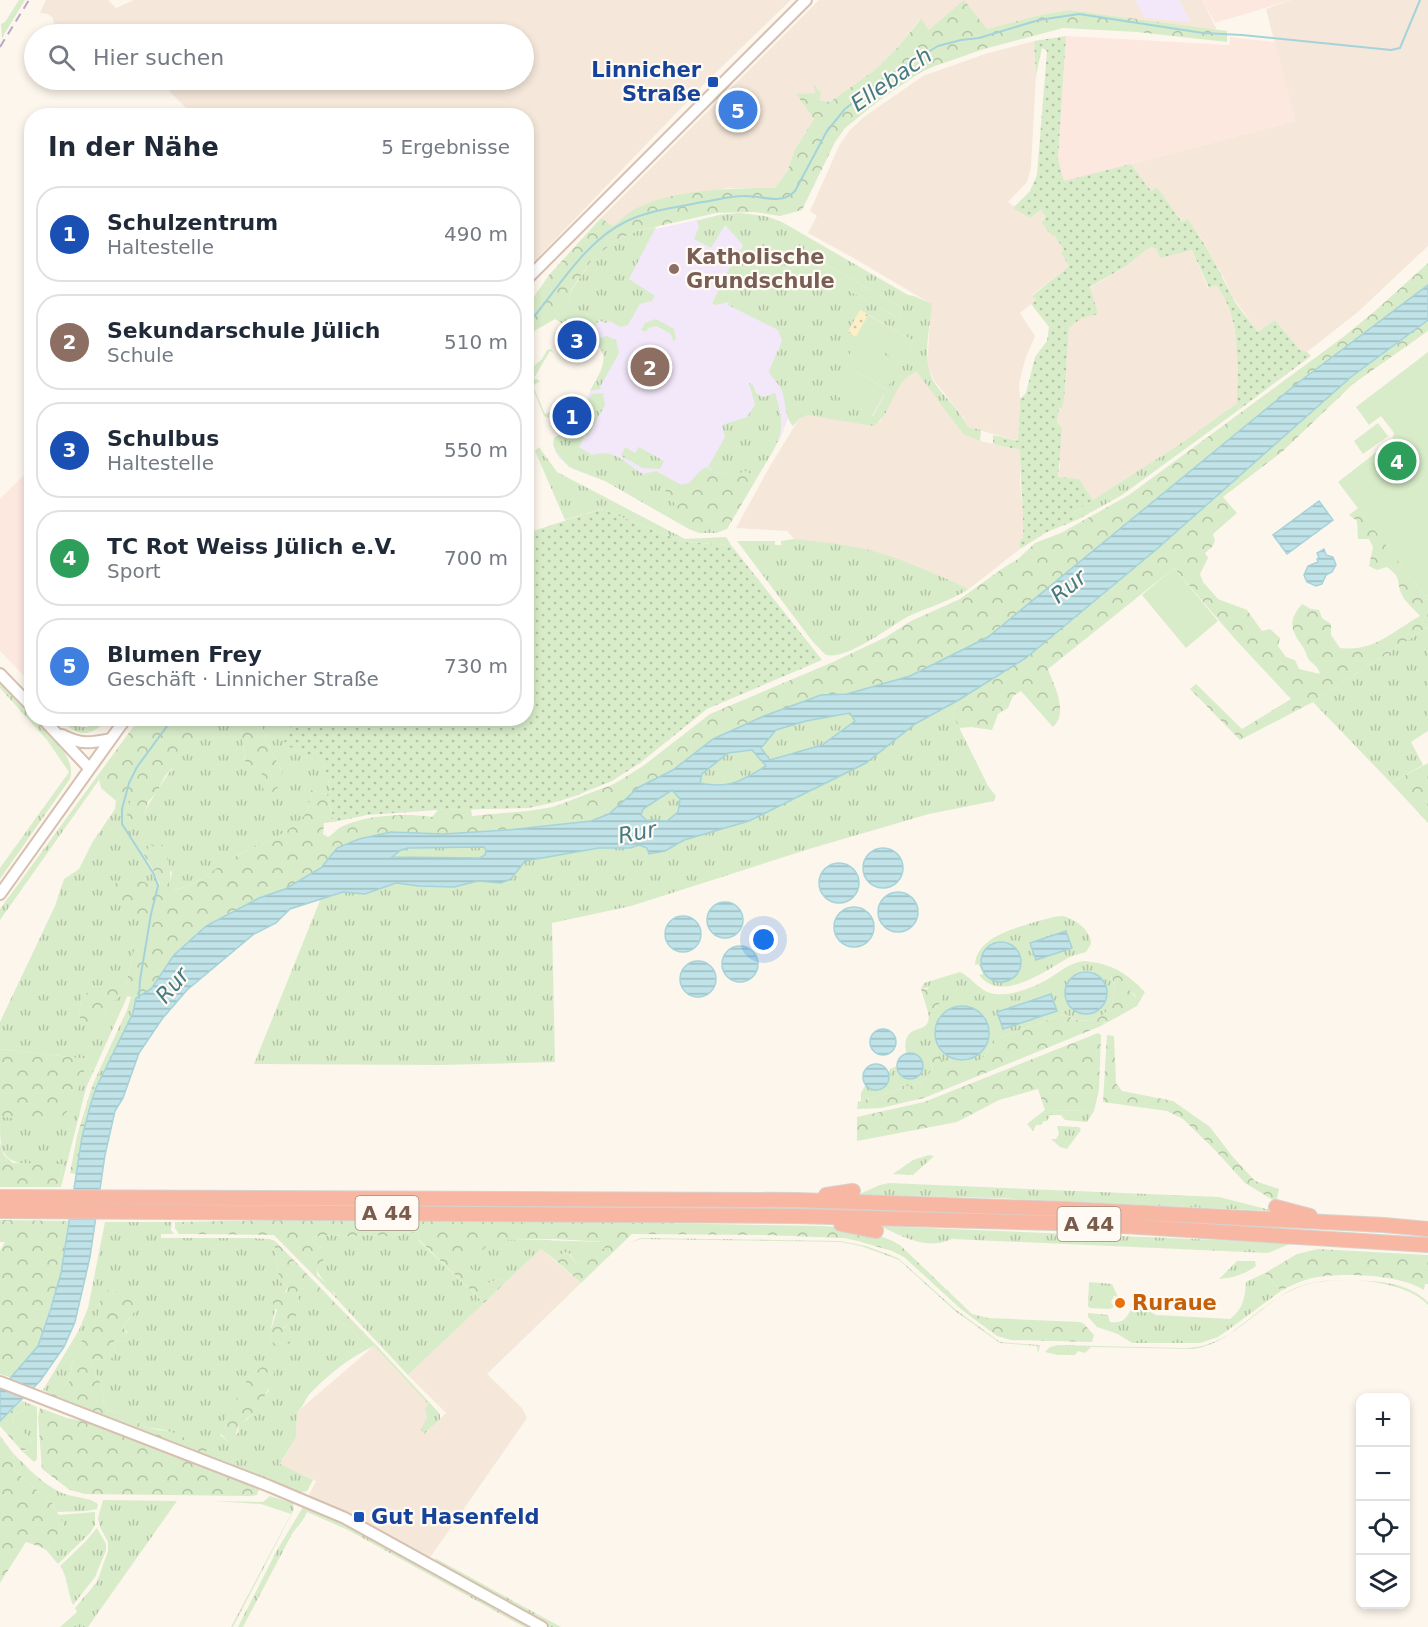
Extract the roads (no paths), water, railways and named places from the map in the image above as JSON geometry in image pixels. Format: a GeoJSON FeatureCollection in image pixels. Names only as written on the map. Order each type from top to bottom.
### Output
{"type":"FeatureCollection","features":[{"type":"Feature","properties":{"kind":"highway"},"geometry":{"type":"LineString","coordinates":[[746,1200],[853,1191]]}},
{"type":"Feature","properties":{"kind":"highway","name":"A 44"},"geometry":{"type":"LineString","coordinates":[[6,1204],[201,1197],[746,1200],[1065,1209],[1428,1229]]}},
{"type":"Feature","properties":{"kind":"highway","name":"A 44"},"geometry":{"type":"LineString","coordinates":[[6,1204],[198,1212],[795,1216],[1091,1224],[1428,1245]]}},
{"type":"Feature","properties":{"kind":"highway"},"geometry":{"type":"LineString","coordinates":[[1276,1207],[1332,1223]]}},
{"type":"Feature","properties":{"kind":"highway"},"geometry":{"type":"LineString","coordinates":[[795,1216],[876,1231]]}},
{"type":"Feature","properties":{"kind":"highway"},"geometry":{"type":"LineString","coordinates":[[1299,1246],[1384,1241]]}},
{"type":"Feature","properties":{"kind":"main road"},"geometry":{"type":"LineString","coordinates":[[534,272],[806,0]]}},
{"type":"Feature","properties":{"kind":"main road"},"geometry":{"type":"LineString","coordinates":[[0,674],[24,699]]}},
{"type":"Feature","properties":{"kind":"main road"},"geometry":{"type":"LineString","coordinates":[[51,726],[89,768]]}},
{"type":"Feature","properties":{"kind":"main road"},"geometry":{"type":"LineString","coordinates":[[0,894],[120,726]]}},
{"type":"Feature","properties":{"kind":"main road"},"geometry":{"type":"LineString","coordinates":[[57,732],[75,742],[111,739]]}},
{"type":"Feature","properties":{"kind":"main road"},"geometry":{"type":"LineString","coordinates":[[0,1382],[295,1496],[357,1524],[542,1627]]}},
{"type":"Feature","properties":{"kind":"water","name":"Rur"},"geometry":{"type":"Polygon","coordinates":[[[1428,285],[1428,320],[1351,377],[1158,548],[1026,658],[915,724],[866,763],[749,821],[684,840],[665,851],[649,854],[647,848],[639,845],[630,848],[599,848],[525,861],[511,879],[501,883],[478,881],[454,887],[396,883],[365,894],[343,892],[290,909],[276,923],[254,934],[187,990],[162,1019],[139,1053],[123,1098],[115,1111],[105,1155],[90,1257],[75,1322],[64,1347],[40,1381],[0,1421],[0,1390],[38,1346],[61,1273],[82,1137],[96,1088],[133,1013],[136,998],[151,989],[174,955],[206,926],[259,898],[285,889],[321,868],[337,848],[359,839],[391,832],[443,834],[591,821],[609,814],[639,787],[673,770],[713,739],[764,716],[821,695],[847,694],[910,676],[988,637],[1299,382],[1428,285]],[[850,713],[806,721],[776,730],[761,748],[770,760],[822,745],[855,721],[850,713]],[[752,750],[728,753],[702,774],[700,783],[728,784],[766,766],[752,750]],[[672,790],[643,809],[641,815],[646,820],[667,821],[678,812],[680,799],[672,790]],[[484,847],[408,848],[392,857],[480,858],[485,855],[486,851],[484,847]]]}},
{"type":"Feature","properties":{"kind":"water"},"geometry":{"type":"Polygon","coordinates":[[[1319,501],[1333,520],[1287,554],[1273,535],[1319,501]]]}},
{"type":"Feature","properties":{"kind":"water"},"geometry":{"type":"Polygon","coordinates":[[[1324,549],[1326,555],[1333,557],[1336,565],[1332,572],[1326,575],[1322,584],[1316,586],[1307,582],[1304,575],[1308,566],[1318,562],[1317,553],[1324,549]]]}},
{"type":"Feature","properties":{"kind":"water"},"geometry":{"type":"Polygon","coordinates":[[[883,848],[897,854],[903,868],[897,882],[883,888],[869,882],[863,868],[869,854],[883,848]]]}},
{"type":"Feature","properties":{"kind":"water"},"geometry":{"type":"Polygon","coordinates":[[[839,863],[853,869],[859,883],[853,897],[839,903],[825,897],[819,883],[825,869],[839,863]]]}},
{"type":"Feature","properties":{"kind":"water"},"geometry":{"type":"Polygon","coordinates":[[[898,892],[912,898],[918,912],[912,926],[898,932],[884,926],[878,912],[884,898],[898,892]]]}},
{"type":"Feature","properties":{"kind":"water"},"geometry":{"type":"Polygon","coordinates":[[[725,902],[738,907],[743,920],[738,933],[725,938],[712,933],[707,920],[712,907],[725,902]]]}},
{"type":"Feature","properties":{"kind":"water"},"geometry":{"type":"Polygon","coordinates":[[[854,907],[868,913],[874,927],[868,941],[854,947],[840,941],[834,927],[840,913],[854,907]]]}},
{"type":"Feature","properties":{"kind":"water"},"geometry":{"type":"Polygon","coordinates":[[[683,916],[696,921],[701,934],[696,947],[683,952],[670,947],[665,934],[670,921],[683,916]]]}},
{"type":"Feature","properties":{"kind":"water"},"geometry":{"type":"Polygon","coordinates":[[[1066,931],[1072,948],[1036,960],[1030,943],[1066,931]]]}},
{"type":"Feature","properties":{"kind":"water"},"geometry":{"type":"Polygon","coordinates":[[[1001,942],[1015,948],[1021,962],[1015,976],[1001,982],[987,976],[981,962],[987,948],[1001,942]]]}},
{"type":"Feature","properties":{"kind":"water"},"geometry":{"type":"Polygon","coordinates":[[[740,946],[753,951],[758,964],[753,977],[740,982],[727,977],[722,964],[727,951],[740,946]]]}},
{"type":"Feature","properties":{"kind":"water"},"geometry":{"type":"Polygon","coordinates":[[[698,961],[711,966],[716,979],[711,992],[698,997],[685,992],[680,979],[685,966],[698,961]]]}},
{"type":"Feature","properties":{"kind":"water"},"geometry":{"type":"Polygon","coordinates":[[[1086,972],[1101,978],[1107,993],[1101,1008],[1086,1014],[1071,1008],[1065,993],[1071,978],[1086,972]]]}},
{"type":"Feature","properties":{"kind":"water"},"geometry":{"type":"Polygon","coordinates":[[[1051,994],[1057,1011],[1003,1029],[997,1012],[1051,994]]]}},
{"type":"Feature","properties":{"kind":"water"},"geometry":{"type":"Polygon","coordinates":[[[962,1006],[972,1008],[981,1014],[987,1023],[989,1033],[987,1043],[981,1052],[972,1058],[962,1060],[952,1058],[943,1052],[937,1043],[935,1033],[937,1023],[943,1014],[952,1008],[962,1006]]]}},
{"type":"Feature","properties":{"kind":"water"},"geometry":{"type":"Polygon","coordinates":[[[883,1029],[892,1033],[896,1042],[892,1051],[883,1055],[874,1051],[870,1042],[874,1033],[883,1029]]]}},
{"type":"Feature","properties":{"kind":"water"},"geometry":{"type":"Polygon","coordinates":[[[910,1053],[919,1057],[923,1066],[919,1075],[910,1079],[901,1075],[897,1066],[901,1057],[910,1053]]]}},
{"type":"Feature","properties":{"kind":"water"},"geometry":{"type":"Polygon","coordinates":[[[876,1064],[885,1068],[889,1077],[885,1086],[876,1090],[867,1086],[863,1077],[867,1068],[876,1064]]]}},
{"type":"Feature","properties":{"kind":"waterway","name":"Ellebach"},"geometry":{"type":"LineString","coordinates":[[534,317],[584,254],[611,230],[627,221],[655,211],[728,197],[750,196],[777,199],[790,195],[795,191],[827,131],[845,109],[881,80],[938,46],[979,38],[1039,20],[1079,14],[1203,33],[1391,50],[1400,48],[1420,0]]}},
{"type":"Feature","properties":{"kind":"waterway","name":"Ellebach"},"geometry":{"type":"LineString","coordinates":[[139,998],[151,914],[158,886],[154,874],[122,824],[122,809],[129,783],[137,767],[167,726]]}},
{"type":"Feature","properties":{"kind":"railway"},"geometry":{"type":"LineString","coordinates":[[0,47],[29,0]]}},
{"type":"Feature","properties":{"kind":"place","name":"Linnicher Straße"},"geometry":{"type":"Point","coordinates":[713,82]}},
{"type":"Feature","properties":{"kind":"place","name":"Blumen Frey"},"geometry":{"type":"Point","coordinates":[738,110]}},
{"type":"Feature","properties":{"kind":"place","name":"Katholische Grundschule"},"geometry":{"type":"Point","coordinates":[674,269]}},
{"type":"Feature","properties":{"kind":"place","name":"Schulbus"},"geometry":{"type":"Point","coordinates":[577,340]}},
{"type":"Feature","properties":{"kind":"place","name":"Sekundarschule Jülich"},"geometry":{"type":"Point","coordinates":[650,367]}},
{"type":"Feature","properties":{"kind":"place","name":"Schulzentrum"},"geometry":{"type":"Point","coordinates":[572,416]}},
{"type":"Feature","properties":{"kind":"place","name":"TC Rot Weiss Jülich e.V."},"geometry":{"type":"Point","coordinates":[1397,461]}},
{"type":"Feature","properties":{"kind":"place","name":"Ruraue"},"geometry":{"type":"Point","coordinates":[1120,1303]}},
{"type":"Feature","properties":{"kind":"place","name":"Gut Hasenfeld"},"geometry":{"type":"Point","coordinates":[359,1517]}}]}
